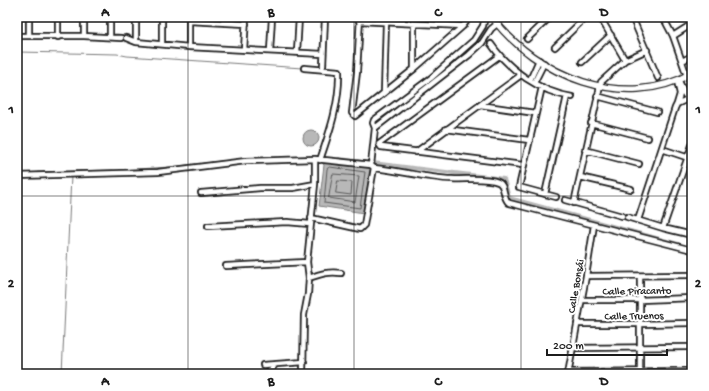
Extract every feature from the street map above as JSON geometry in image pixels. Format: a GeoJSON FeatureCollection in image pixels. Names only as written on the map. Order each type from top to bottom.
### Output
{"type":"FeatureCollection","features":[{"type":"Feature","properties":{"kind":"street"},"geometry":{"type":"LineString","coordinates":[[29,17],[29,36]]}},
{"type":"Feature","properties":{"kind":"street"},"geometry":{"type":"LineString","coordinates":[[58,17],[58,37]]}},
{"type":"Feature","properties":{"kind":"street"},"geometry":{"type":"LineString","coordinates":[[84,17],[84,36]]}},
{"type":"Feature","properties":{"kind":"street"},"geometry":{"type":"LineString","coordinates":[[110,17],[110,37]]}},
{"type":"Feature","properties":{"kind":"street"},"geometry":{"type":"LineString","coordinates":[[136,17],[136,42]]}},
{"type":"Feature","properties":{"kind":"street"},"geometry":{"type":"LineString","coordinates":[[162,17],[162,44]]}},
{"type":"Feature","properties":{"kind":"street"},"geometry":{"type":"LineString","coordinates":[[244,50],[246,17]]}},
{"type":"Feature","properties":{"kind":"street"},"geometry":{"type":"LineString","coordinates":[[270,51],[272,17]]}},
{"type":"Feature","properties":{"kind":"street"},"geometry":{"type":"LineString","coordinates":[[296,52],[299,17]]}},
{"type":"Feature","properties":{"kind":"street"},"geometry":{"type":"LineString","coordinates":[[323,66],[325,17]]}},
{"type":"Feature","properties":{"kind":"street"},"geometry":{"type":"LineString","coordinates":[[463,26],[414,24],[360,19],[354,116],[414,69],[463,26],[466,22],[466,17]]}},
{"type":"Feature","properties":{"kind":"street"},"geometry":{"type":"LineString","coordinates":[[311,218],[360,229],[364,225],[373,166],[374,120],[420,86],[474,40],[483,26],[485,17]]}},
{"type":"Feature","properties":{"kind":"street"},"geometry":{"type":"LineString","coordinates":[[492,17],[503,31],[520,47],[541,62],[582,82],[599,86],[636,90],[679,83],[688,74],[673,36],[663,17]]}},
{"type":"Feature","properties":{"kind":"street"},"geometry":{"type":"LineString","coordinates":[[527,39],[550,17]]}},
{"type":"Feature","properties":{"kind":"street"},"geometry":{"type":"LineString","coordinates":[[555,47],[586,17]]}},
{"type":"Feature","properties":{"kind":"street"},"geometry":{"type":"LineString","coordinates":[[600,17],[625,60]]}},
{"type":"Feature","properties":{"kind":"street"},"geometry":{"type":"LineString","coordinates":[[632,17],[658,78]]}},
{"type":"Feature","properties":{"kind":"street"},"geometry":{"type":"LineString","coordinates":[[189,47],[189,19],[246,24]]}},
{"type":"Feature","properties":{"kind":"street"},"geometry":{"type":"LineString","coordinates":[[384,93],[386,22]]}},
{"type":"Feature","properties":{"kind":"street"},"geometry":{"type":"LineString","coordinates":[[414,24],[414,69]]}},
{"type":"Feature","properties":{"kind":"street"},"geometry":{"type":"LineString","coordinates":[[375,128],[480,45],[491,29],[497,24]]}},
{"type":"Feature","properties":{"kind":"street"},"geometry":{"type":"LineString","coordinates":[[673,36],[692,24]]}},
{"type":"Feature","properties":{"kind":"street"},"geometry":{"type":"LineString","coordinates":[[582,62],[611,35]]}},
{"type":"Feature","properties":{"kind":"street"},"geometry":{"type":"LineString","coordinates":[[17,36],[110,37],[123,38],[136,42],[189,47],[323,54]]}},
{"type":"Feature","properties":{"kind":"street"},"geometry":{"type":"LineString","coordinates":[[491,44],[499,56],[521,75],[542,87],[570,96],[545,194]]}},
{"type":"Feature","properties":{"kind":"street"},"geometry":{"type":"LineString","coordinates":[[574,203],[599,86],[625,60],[647,50]]}},
{"type":"Feature","properties":{"kind":"street"},"geometry":{"type":"LineString","coordinates":[[499,56],[379,144],[381,147],[523,165]]}},
{"type":"Feature","properties":{"kind":"street"},"geometry":{"type":"LineString","coordinates":[[682,61],[692,56]]}},
{"type":"Feature","properties":{"kind":"street"},"geometry":{"type":"LineString","coordinates":[[532,81],[541,62]]}},
{"type":"Feature","properties":{"kind":"street"},"geometry":{"type":"LineString","coordinates":[[303,374],[304,315],[309,278],[307,262],[317,159],[331,126],[336,103],[339,71],[304,68]]}},
{"type":"Feature","properties":{"kind":"street"},"geometry":{"type":"LineString","coordinates":[[416,152],[521,75]]}},
{"type":"Feature","properties":{"kind":"street"},"geometry":{"type":"LineString","coordinates":[[679,83],[685,95],[690,98]]}},
{"type":"Feature","properties":{"kind":"street"},"geometry":{"type":"LineString","coordinates":[[638,220],[677,104],[679,97],[679,83]]}},
{"type":"Feature","properties":{"kind":"street"},"geometry":{"type":"LineString","coordinates":[[420,86],[423,91]]}},
{"type":"Feature","properties":{"kind":"street"},"geometry":{"type":"LineString","coordinates":[[542,87],[519,187],[556,197]]}},
{"type":"Feature","properties":{"kind":"street"},"geometry":{"type":"LineString","coordinates":[[596,96],[657,112]]}},
{"type":"Feature","properties":{"kind":"street"},"geometry":{"type":"LineString","coordinates":[[677,104],[690,98]]}},
{"type":"Feature","properties":{"kind":"street"},"geometry":{"type":"LineString","coordinates":[[480,105],[535,113]]}},
{"type":"Feature","properties":{"kind":"street"},"geometry":{"type":"LineString","coordinates":[[591,123],[648,138]]}},
{"type":"Feature","properties":{"kind":"street"},"geometry":{"type":"LineString","coordinates":[[446,129],[529,140]]}},
{"type":"Feature","properties":{"kind":"street"},"geometry":{"type":"LineString","coordinates":[[663,228],[690,158],[692,145]]}},
{"type":"Feature","properties":{"kind":"street"},"geometry":{"type":"LineString","coordinates":[[662,149],[690,158]]}},
{"type":"Feature","properties":{"kind":"street"},"geometry":{"type":"LineString","coordinates":[[586,150],[639,164]]}},
{"type":"Feature","properties":{"kind":"street"},"geometry":{"type":"LineString","coordinates":[[17,176],[158,172],[246,160],[317,159],[373,166],[451,180],[481,179],[496,181],[502,186],[508,202],[692,250]]}},
{"type":"Feature","properties":{"kind":"street"},"geometry":{"type":"LineString","coordinates":[[580,177],[631,188]]}},
{"type":"Feature","properties":{"kind":"street"},"geometry":{"type":"LineString","coordinates":[[201,193],[260,188],[293,188],[315,184]]}},
{"type":"Feature","properties":{"kind":"street"},"geometry":{"type":"LineString","coordinates":[[565,200],[663,228],[692,234]]}},
{"type":"Feature","properties":{"kind":"street"},"geometry":{"type":"LineString","coordinates":[[208,226],[281,222],[310,224]]}},
{"type":"Feature","properties":{"kind":"street","name":"Calle Bonsái"},"geometry":{"type":"LineString","coordinates":[[568,373],[594,225]]}},
{"type":"Feature","properties":{"kind":"street"},"geometry":{"type":"LineString","coordinates":[[226,266],[307,262]]}},
{"type":"Feature","properties":{"kind":"street"},"geometry":{"type":"LineString","coordinates":[[309,278],[331,272],[341,273]]}},
{"type":"Feature","properties":{"kind":"street"},"geometry":{"type":"LineString","coordinates":[[586,276],[692,275]]}},
{"type":"Feature","properties":{"kind":"street"},"geometry":{"type":"LineString","coordinates":[[640,276],[640,371]]}},
{"type":"Feature","properties":{"kind":"street","name":"Calle Piracanto"},"geometry":{"type":"LineString","coordinates":[[582,300],[692,298]]}},
{"type":"Feature","properties":{"kind":"street","name":"Calle Truenos"},"geometry":{"type":"LineString","coordinates":[[577,324],[692,323]]}},
{"type":"Feature","properties":{"kind":"street"},"geometry":{"type":"LineString","coordinates":[[573,348],[692,347]]}},
{"type":"Feature","properties":{"kind":"street"},"geometry":{"type":"LineString","coordinates":[[263,365],[304,362]]}},
{"type":"Feature","properties":{"kind":"street"},"geometry":{"type":"LineString","coordinates":[[265,374],[269,372],[275,364]]}},
{"type":"Feature","properties":{"kind":"street"},"geometry":{"type":"LineString","coordinates":[[568,373],[692,371]]}},
{"type":"Feature","properties":{"kind":"water"},"geometry":{"type":"Polygon","coordinates":[[[311,130],[317,132],[319,138],[317,144],[311,146],[305,144],[303,138],[305,132],[311,130]]]}},
{"type":"Feature","properties":{"kind":"water"},"geometry":{"type":"Polygon","coordinates":[[[321,161],[338,165],[370,167],[364,213],[319,206],[324,165],[321,161]]]}},
{"type":"Feature","properties":{"kind":"waterway"},"geometry":{"type":"LineString","coordinates":[[17,52],[117,54],[127,56],[302,68]]}},
{"type":"Feature","properties":{"kind":"waterway"},"geometry":{"type":"LineString","coordinates":[[119,170],[170,167],[247,158],[316,157]]}},
{"type":"Feature","properties":{"kind":"waterway"},"geometry":{"type":"LineString","coordinates":[[333,159],[339,159]]}},
{"type":"Feature","properties":{"kind":"waterway"},"geometry":{"type":"LineString","coordinates":[[339,159],[504,179],[509,198],[678,244]]}},
{"type":"Feature","properties":{"kind":"waterway"},"geometry":{"type":"LineString","coordinates":[[37,172],[113,170]]}},
{"type":"Feature","properties":{"kind":"waterway"},"geometry":{"type":"LineString","coordinates":[[62,374],[71,176]]}}]}
